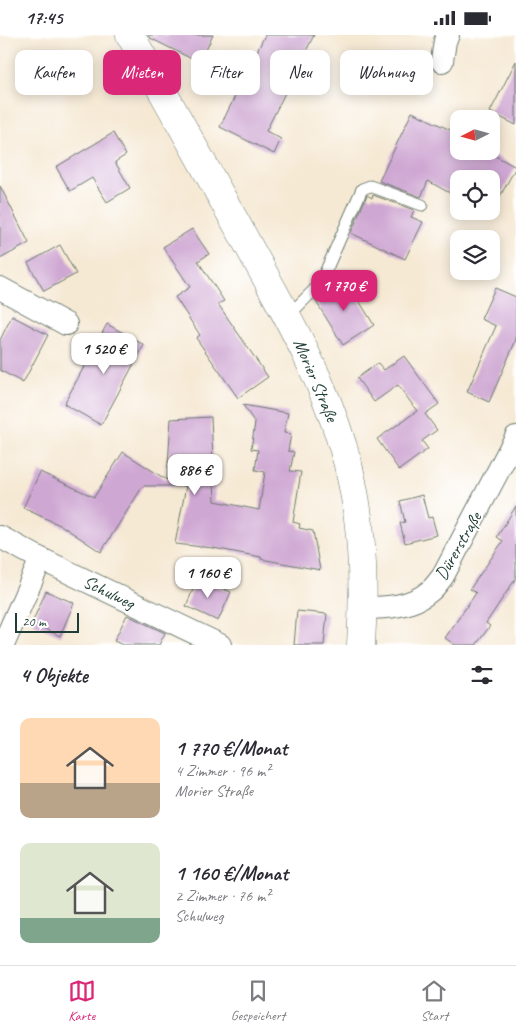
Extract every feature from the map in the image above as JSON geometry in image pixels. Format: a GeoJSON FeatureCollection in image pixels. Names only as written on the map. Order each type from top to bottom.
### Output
{"type":"FeatureCollection","features":[{"type":"Feature","properties":{"kind":"main road","name":"Morier Straße"},"geometry":{"type":"LineString","coordinates":[[130,35],[173,108],[288,316],[327,400],[344,447],[354,489],[363,569],[363,608],[360,645]]}},
{"type":"Feature","properties":{"kind":"street"},"geometry":{"type":"LineString","coordinates":[[442,61],[445,41],[448,35]]}},
{"type":"Feature","properties":{"kind":"street"},"geometry":{"type":"LineString","coordinates":[[0,289],[66,324]]}},
{"type":"Feature","properties":{"kind":"street","name":"Dürerstraße"},"geometry":{"type":"LineString","coordinates":[[363,608],[397,606],[415,600],[429,592],[443,577],[516,437]]}},
{"type":"Feature","properties":{"kind":"street","name":"Schulweg"},"geometry":{"type":"LineString","coordinates":[[0,537],[41,559],[220,645]]}},
{"type":"Feature","properties":{"kind":"street"},"geometry":{"type":"LineString","coordinates":[[3,645],[41,559]]}},
{"type":"Feature","properties":{"kind":"lane"},"geometry":{"type":"LineString","coordinates":[[288,316],[320,284],[362,189],[370,187],[422,205]]}},
{"type":"Feature","properties":{"kind":"building"},"geometry":{"type":"Polygon","coordinates":[[[148,35],[213,35],[206,50],[191,50],[191,58],[181,54],[181,50],[174,50],[150,38],[148,35]]]}},
{"type":"Feature","properties":{"kind":"building"},"geometry":{"type":"Polygon","coordinates":[[[265,35],[314,35],[306,50],[270,50],[270,95],[284,95],[266,131],[281,139],[274,154],[220,127],[236,95],[260,95],[260,50],[258,50],[265,35]]]}},
{"type":"Feature","properties":{"kind":"building"},"geometry":{"type":"Polygon","coordinates":[[[516,61],[516,125],[500,117],[500,110],[491,110],[516,61]]]}},
{"type":"Feature","properties":{"kind":"building"},"geometry":{"type":"Polygon","coordinates":[[[412,112],[450,130],[450,160],[500,160],[500,158],[516,167],[500,196],[500,170],[450,170],[450,193],[428,181],[421,197],[379,181],[412,112]]]}},
{"type":"Feature","properties":{"kind":"building"},"geometry":{"type":"Polygon","coordinates":[[[113,133],[126,155],[115,162],[130,188],[107,202],[92,178],[70,191],[56,167],[113,133]]]}},
{"type":"Feature","properties":{"kind":"building"},"geometry":{"type":"Polygon","coordinates":[[[0,186],[29,243],[0,259],[0,186]]]}},
{"type":"Feature","properties":{"kind":"building"},"geometry":{"type":"Polygon","coordinates":[[[367,195],[372,198],[373,195],[414,210],[411,217],[423,222],[405,259],[351,233],[367,195]]]}},
{"type":"Feature","properties":{"kind":"building"},"geometry":{"type":"Polygon","coordinates":[[[192,229],[209,254],[198,261],[224,301],[218,304],[268,377],[238,398],[196,338],[200,335],[175,297],[190,287],[163,247],[192,229]]]}},
{"type":"Feature","properties":{"kind":"building"},"geometry":{"type":"Polygon","coordinates":[[[60,245],[76,274],[44,291],[28,263],[60,245]]]}},
{"type":"Feature","properties":{"kind":"building"},"geometry":{"type":"Polygon","coordinates":[[[345,278],[374,325],[343,345],[315,300],[324,291],[345,278]]]}},
{"type":"Feature","properties":{"kind":"building"},"geometry":{"type":"Polygon","coordinates":[[[495,288],[516,297],[516,340],[489,402],[467,392],[496,326],[481,319],[495,288]]]}},
{"type":"Feature","properties":{"kind":"building"},"geometry":{"type":"Polygon","coordinates":[[[12,316],[48,335],[23,383],[0,370],[0,340],[12,316]]]}},
{"type":"Feature","properties":{"kind":"building"},"geometry":{"type":"Polygon","coordinates":[[[107,324],[144,345],[101,425],[64,404],[107,324]]]}},
{"type":"Feature","properties":{"kind":"building"},"geometry":{"type":"Polygon","coordinates":[[[404,356],[439,404],[425,414],[437,430],[422,441],[428,449],[399,470],[377,439],[417,411],[398,385],[374,402],[357,378],[378,363],[384,370],[404,356]]]}},
{"type":"Feature","properties":{"kind":"building"},"geometry":{"type":"Polygon","coordinates":[[[243,405],[288,413],[284,433],[291,434],[288,451],[294,452],[290,471],[301,472],[293,522],[300,524],[299,528],[313,531],[320,570],[213,548],[175,544],[186,486],[143,486],[101,552],[62,526],[23,508],[40,472],[94,497],[123,452],[167,480],[171,419],[211,417],[215,501],[259,510],[265,472],[255,470],[258,450],[251,449],[255,423],[243,405]]]}},
{"type":"Feature","properties":{"kind":"building"},"geometry":{"type":"Polygon","coordinates":[[[422,495],[428,518],[432,517],[437,535],[405,543],[400,523],[405,522],[400,501],[422,495]]]}},
{"type":"Feature","properties":{"kind":"building"},"geometry":{"type":"Polygon","coordinates":[[[516,506],[516,578],[486,623],[490,626],[476,645],[455,645],[445,638],[476,593],[470,589],[503,541],[497,537],[516,506]]]}},
{"type":"Feature","properties":{"kind":"building"},"geometry":{"type":"Polygon","coordinates":[[[198,578],[231,592],[218,621],[186,606],[198,578]]]}},
{"type":"Feature","properties":{"kind":"building"},"geometry":{"type":"Polygon","coordinates":[[[46,591],[74,603],[60,636],[32,623],[46,591]]]}},
{"type":"Feature","properties":{"kind":"building"},"geometry":{"type":"Polygon","coordinates":[[[297,611],[327,614],[324,645],[294,645],[297,611]]]}},
{"type":"Feature","properties":{"kind":"building"},"geometry":{"type":"Polygon","coordinates":[[[127,615],[165,633],[159,645],[123,645],[114,641],[127,615]]]}}]}
